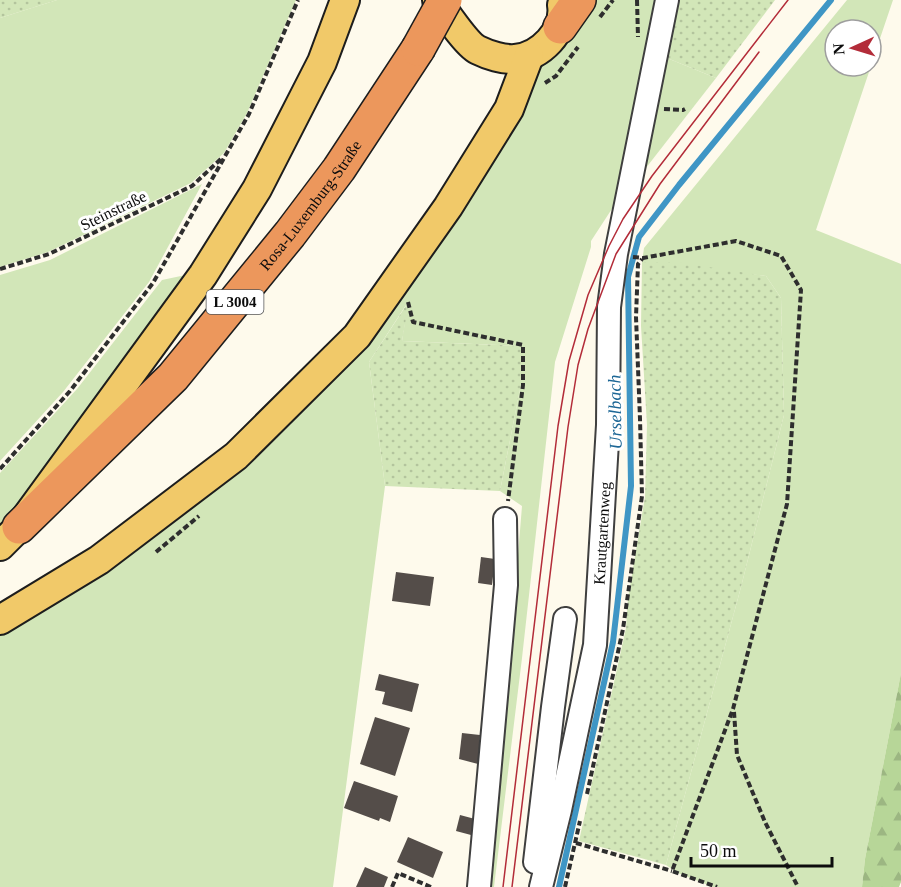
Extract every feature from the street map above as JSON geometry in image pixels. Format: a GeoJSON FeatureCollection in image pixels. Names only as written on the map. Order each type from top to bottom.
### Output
{"type":"FeatureCollection","features":[{"type":"Feature","properties":{"kind":"highway","name":"Rosa-Luxemburg-Straße"},"geometry":{"type":"LineString","coordinates":[[9,536],[173,377],[290,234],[339,169],[418,49],[445,0]]}},
{"type":"Feature","properties":{"kind":"highway"},"geometry":{"type":"LineString","coordinates":[[561,14],[579,0]]}},
{"type":"Feature","properties":{"kind":"main road"},"geometry":{"type":"LineString","coordinates":[[9,536],[203,275],[257,189],[322,62],[345,0]]}},
{"type":"Feature","properties":{"kind":"main road"},"geometry":{"type":"LineString","coordinates":[[436,0],[447,17],[476,50],[504,59],[513,60],[528,56],[542,48],[561,14]]}},
{"type":"Feature","properties":{"kind":"main road"},"geometry":{"type":"LineString","coordinates":[[0,620],[99,560],[236,456],[357,336],[448,207],[509,109],[528,56]]}},
{"type":"Feature","properties":{"kind":"street","name":"Krautgartenweg"},"geometry":{"type":"LineString","coordinates":[[541,887],[595,645],[608,425],[609,307],[616,254],[667,0]]}},
{"type":"Feature","properties":{"kind":"street"},"geometry":{"type":"LineString","coordinates":[[479,887],[506,585],[505,519]]}},
{"type":"Feature","properties":{"kind":"street"},"geometry":{"type":"LineString","coordinates":[[533,887],[565,619]]}},
{"type":"Feature","properties":{"kind":"path"},"geometry":{"type":"LineString","coordinates":[[0,469],[70,391],[153,283],[249,114],[298,0]]}},
{"type":"Feature","properties":{"kind":"path","name":"Steinstraße"},"geometry":{"type":"LineString","coordinates":[[0,269],[49,254],[192,186],[226,155]]}},
{"type":"Feature","properties":{"kind":"path"},"geometry":{"type":"LineString","coordinates":[[643,258],[736,241],[781,255],[801,290],[787,504],[733,709],[672,871]]}},
{"type":"Feature","properties":{"kind":"path"},"geometry":{"type":"LineString","coordinates":[[408,302],[413,322],[523,345],[523,385],[505,519]]}},
{"type":"Feature","properties":{"kind":"path"},"geometry":{"type":"LineString","coordinates":[[733,709],[737,755],[765,822],[798,887]]}},
{"type":"Feature","properties":{"kind":"path"},"geometry":{"type":"LineString","coordinates":[[565,887],[576,843],[672,871],[717,887]]}},
{"type":"Feature","properties":{"kind":"path"},"geometry":{"type":"LineString","coordinates":[[392,887],[398,873],[431,887]]}},
{"type":"Feature","properties":{"kind":"green space"},"geometry":{"type":"Polygon","coordinates":[[[0,0],[57,0],[0,18],[0,0]]]}},
{"type":"Feature","properties":{"kind":"green space"},"geometry":{"type":"Polygon","coordinates":[[[57,0],[296,0],[247,113],[224,153],[191,183],[48,252],[0,267],[0,18],[57,0]]]}},
{"type":"Feature","properties":{"kind":"green space"},"geometry":{"type":"Polygon","coordinates":[[[591,0],[660,0],[619,198],[591,241],[555,362],[494,887],[486,887],[501,766],[522,506],[500,491],[521,384],[521,346],[402,341],[408,302],[369,362],[385,486],[333,887],[0,887],[0,623],[366,339],[537,60],[591,0]]]}},
{"type":"Feature","properties":{"kind":"green space"},"geometry":{"type":"Polygon","coordinates":[[[678,0],[775,0],[716,78],[662,56],[678,0]]]}},
{"type":"Feature","properties":{"kind":"green space"},"geometry":{"type":"Polygon","coordinates":[[[847,0],[893,0],[883,30],[883,18],[832,18],[847,0]]]}},
{"type":"Feature","properties":{"kind":"green space"},"geometry":{"type":"Polygon","coordinates":[[[823,29],[823,78],[867,78],[816,230],[901,264],[901,673],[865,859],[862,887],[713,887],[678,873],[666,865],[741,587],[784,415],[781,298],[766,276],[642,262],[644,248],[823,29]]]}},
{"type":"Feature","properties":{"kind":"green space"},"geometry":{"type":"Polygon","coordinates":[[[662,56],[716,78],[642,173],[662,56]]]}},
{"type":"Feature","properties":{"kind":"green space"},"geometry":{"type":"Polygon","coordinates":[[[202,184],[149,282],[63,392],[0,461],[0,275],[50,260],[202,184]]]}},
{"type":"Feature","properties":{"kind":"green space"},"geometry":{"type":"Polygon","coordinates":[[[642,262],[676,262],[766,276],[781,298],[784,415],[741,587],[666,865],[579,841],[626,628],[628,598],[645,497],[647,425],[641,326],[642,262]]]}},
{"type":"Feature","properties":{"kind":"green space"},"geometry":{"type":"Polygon","coordinates":[[[195,273],[0,544],[0,473],[77,389],[162,280],[195,273]]]}},
{"type":"Feature","properties":{"kind":"green space"},"geometry":{"type":"Polygon","coordinates":[[[409,301],[402,341],[521,346],[521,384],[500,491],[385,486],[369,362],[409,301]]]}},
{"type":"Feature","properties":{"kind":"green space"},"geometry":{"type":"Polygon","coordinates":[[[901,673],[901,882],[899,887],[862,887],[865,859],[901,673]]]}},
{"type":"Feature","properties":{"kind":"building"},"geometry":{"type":"Polygon","coordinates":[[[481,557],[495,559],[492,585],[478,583],[481,557]]]}},
{"type":"Feature","properties":{"kind":"building"},"geometry":{"type":"Polygon","coordinates":[[[396,572],[434,577],[430,606],[392,601],[396,572]]]}},
{"type":"Feature","properties":{"kind":"building"},"geometry":{"type":"Polygon","coordinates":[[[379,674],[419,684],[412,712],[382,704],[385,692],[375,690],[379,674]]]}},
{"type":"Feature","properties":{"kind":"building"},"geometry":{"type":"Polygon","coordinates":[[[375,717],[410,728],[395,776],[360,764],[375,717]]]}},
{"type":"Feature","properties":{"kind":"building"},"geometry":{"type":"Polygon","coordinates":[[[462,733],[480,735],[478,764],[459,759],[462,733]]]}},
{"type":"Feature","properties":{"kind":"building"},"geometry":{"type":"Polygon","coordinates":[[[354,781],[398,796],[390,822],[380,818],[379,821],[344,808],[354,781]]]}},
{"type":"Feature","properties":{"kind":"building"},"geometry":{"type":"Polygon","coordinates":[[[460,815],[475,819],[471,835],[456,831],[460,815]]]}},
{"type":"Feature","properties":{"kind":"building"},"geometry":{"type":"Polygon","coordinates":[[[408,837],[443,852],[433,878],[397,862],[408,837]]]}},
{"type":"Feature","properties":{"kind":"building"},"geometry":{"type":"Polygon","coordinates":[[[365,867],[388,877],[384,887],[356,887],[365,867]]]}},
{"type":"Feature","properties":{"kind":"waterway","name":"Urselbach"},"geometry":{"type":"LineString","coordinates":[[559,887],[613,642],[631,486],[628,277],[639,237],[831,0]]}},
{"type":"Feature","properties":{"kind":"tram line"},"geometry":{"type":"LineString","coordinates":[[503,887],[558,426],[569,361],[588,295],[623,219],[652,176],[788,0]]}},
{"type":"Feature","properties":{"kind":"tram line"},"geometry":{"type":"LineString","coordinates":[[512,887],[568,427],[578,365],[588,329],[616,254],[660,184],[759,52]]}}]}
